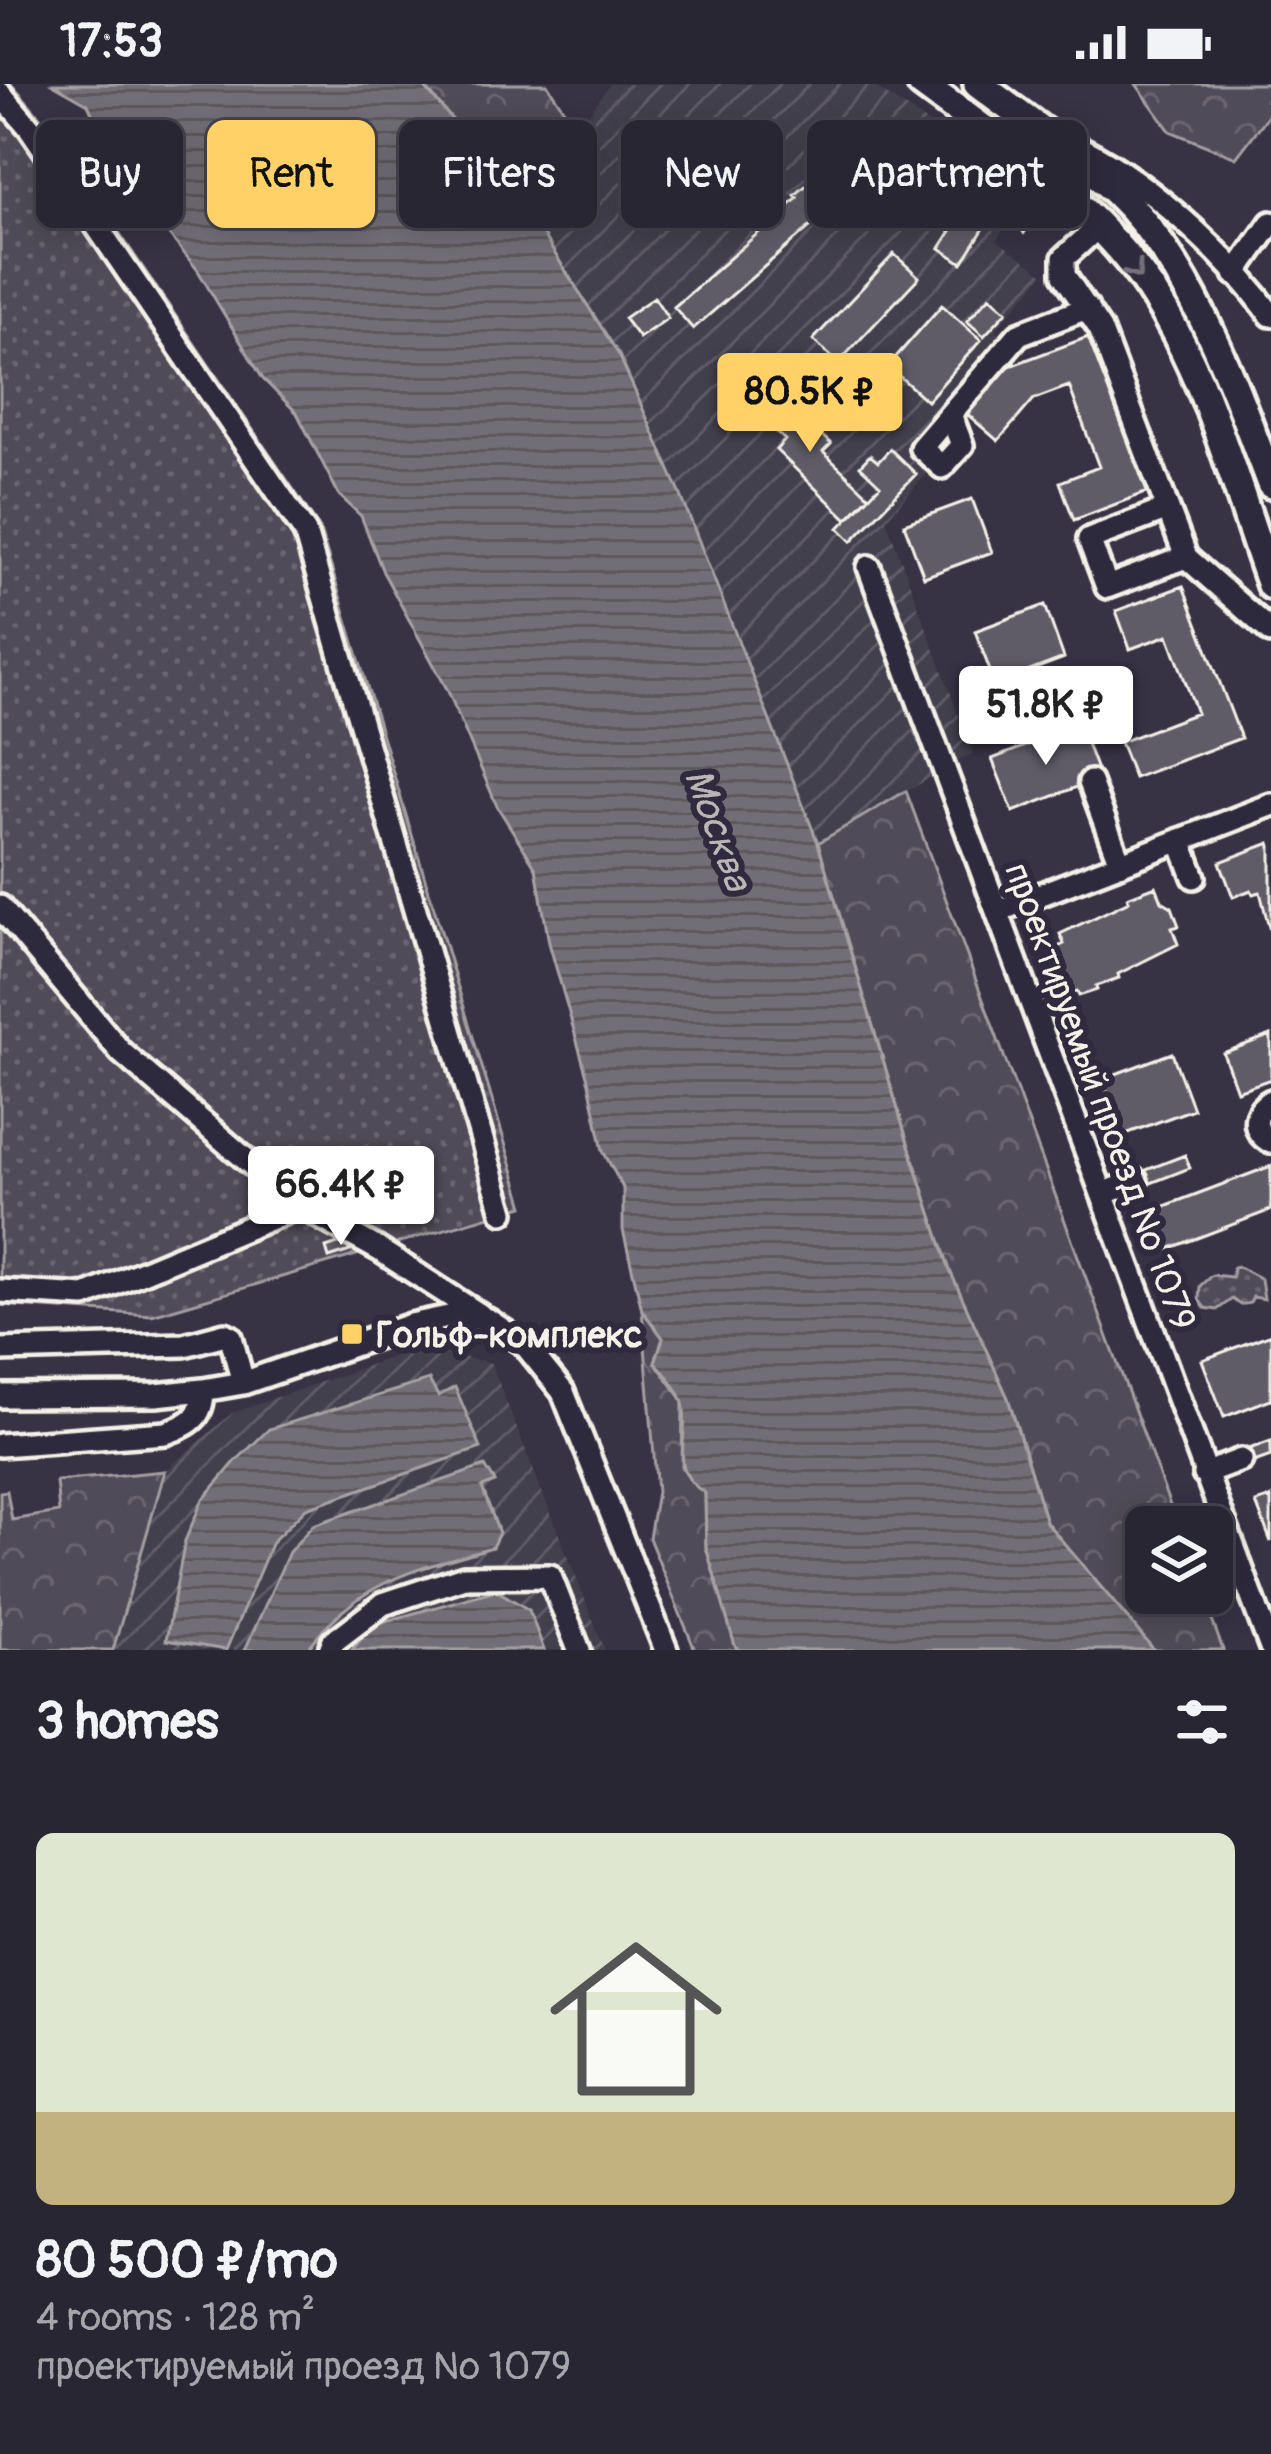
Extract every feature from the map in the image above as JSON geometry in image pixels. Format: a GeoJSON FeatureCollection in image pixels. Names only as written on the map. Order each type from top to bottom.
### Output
{"type":"FeatureCollection","features":[{"type":"Feature","properties":{"kind":"main road"},"geometry":{"type":"LineString","coordinates":[[922,84],[1050,179],[1134,266],[1172,330],[1204,399],[1271,585]]}},
{"type":"Feature","properties":{"kind":"main road"},"geometry":{"type":"LineString","coordinates":[[978,84],[1026,120]]}},
{"type":"Feature","properties":{"kind":"main road"},"geometry":{"type":"LineString","coordinates":[[1087,169],[1115,192],[1162,250],[1204,321],[1271,484]]}},
{"type":"Feature","properties":{"kind":"street"},"geometry":{"type":"LineString","coordinates":[[0,93],[29,128],[304,532],[503,1212]]}},
{"type":"Feature","properties":{"kind":"street"},"geometry":{"type":"LineString","coordinates":[[1087,150],[1151,195],[1271,315]]}},
{"type":"Feature","properties":{"kind":"street"},"geometry":{"type":"LineString","coordinates":[[1235,274],[1271,223]]}},
{"type":"Feature","properties":{"kind":"street"},"geometry":{"type":"LineString","coordinates":[[1098,226],[1064,258],[1062,266],[1100,329],[1186,557],[1271,632]]}},
{"type":"Feature","properties":{"kind":"street"},"geometry":{"type":"LineString","coordinates":[[950,414],[1019,334],[1087,308]]}},
{"type":"Feature","properties":{"kind":"street"},"geometry":{"type":"LineString","coordinates":[[1168,509],[1089,539],[1107,587],[1186,557]]}},
{"type":"Feature","properties":{"kind":"street","name":"проектируемый проезд № 1079"},"geometry":{"type":"LineString","coordinates":[[869,567],[1271,1648]]}},
{"type":"Feature","properties":{"kind":"street"},"geometry":{"type":"LineString","coordinates":[[1090,782],[1120,863]]}},
{"type":"Feature","properties":{"kind":"street"},"geometry":{"type":"LineString","coordinates":[[998,911],[1271,805]]}},
{"type":"Feature","properties":{"kind":"street"},"geometry":{"type":"LineString","coordinates":[[1180,840],[1194,878]]}},
{"type":"Feature","properties":{"kind":"street"},"geometry":{"type":"LineString","coordinates":[[0,907],[121,1052],[301,1206],[378,1249],[488,1321],[524,1345],[542,1364],[563,1392],[666,1650]]}},
{"type":"Feature","properties":{"kind":"street"},"geometry":{"type":"LineString","coordinates":[[1271,1102],[1259,1110],[1256,1122],[1260,1135],[1271,1142]]}},
{"type":"Feature","properties":{"kind":"street"},"geometry":{"type":"LineString","coordinates":[[1102,1194],[1136,1181]]}},
{"type":"Feature","properties":{"kind":"street"},"geometry":{"type":"LineString","coordinates":[[0,1291],[85,1296],[301,1206]]}},
{"type":"Feature","properties":{"kind":"street"},"geometry":{"type":"LineString","coordinates":[[0,1396],[156,1395],[203,1390],[243,1383],[411,1325],[453,1316],[488,1321]]}},
{"type":"Feature","properties":{"kind":"street"},"geometry":{"type":"LineString","coordinates":[[0,1350],[184,1345],[225,1334],[231,1337],[243,1383]]}},
{"type":"Feature","properties":{"kind":"street"},"geometry":{"type":"LineString","coordinates":[[535,1335],[542,1364]]}},
{"type":"Feature","properties":{"kind":"street"},"geometry":{"type":"LineString","coordinates":[[0,1445],[166,1432],[191,1423],[203,1408],[203,1390]]}},
{"type":"Feature","properties":{"kind":"street"},"geometry":{"type":"LineString","coordinates":[[1204,1474],[1241,1460]]}},
{"type":"Feature","properties":{"kind":"street"},"geometry":{"type":"LineString","coordinates":[[330,1650],[333,1642],[382,1604],[464,1577],[550,1576],[579,1650]]}},
{"type":"Feature","properties":{"kind":"shaded area"},"geometry":{"type":"Polygon","coordinates":[[[610,84],[870,84],[924,120],[807,120],[807,228],[1004,228],[997,240],[1044,274],[995,330],[1004,340],[906,451],[929,471],[886,519],[973,753],[818,843],[680,493],[619,355],[539,228],[597,228],[597,120],[584,120],[610,84]]]}},
{"type":"Feature","properties":{"kind":"shaded area"},"geometry":{"type":"Polygon","coordinates":[[[418,1348],[491,1363],[605,1650],[113,1650],[165,1471],[232,1413],[418,1348]]]}},
{"type":"Feature","properties":{"kind":"green space"},"geometry":{"type":"Polygon","coordinates":[[[0,84],[12,84],[43,120],[36,120],[36,228],[116,228],[319,527],[524,1206],[152,1315],[0,1305],[0,84]]]}},
{"type":"Feature","properties":{"kind":"green space"},"geometry":{"type":"Polygon","coordinates":[[[422,84],[547,84],[570,120],[452,120],[422,84]]]}},
{"type":"Feature","properties":{"kind":"green space"},"geometry":{"type":"Polygon","coordinates":[[[1136,84],[1271,84],[1271,112],[1236,158],[1170,131],[1136,84]]]}},
{"type":"Feature","properties":{"kind":"green space"},"geometry":{"type":"Polygon","coordinates":[[[906,791],[1170,1506],[1125,1506],[1125,1614],[1210,1614],[1223,1650],[1154,1650],[1046,1522],[1008,1398],[950,1271],[818,843],[906,791]]]}},
{"type":"Feature","properties":{"kind":"green space"},"geometry":{"type":"Polygon","coordinates":[[[1237,1266],[1261,1279],[1264,1299],[1253,1297],[1240,1305],[1232,1299],[1217,1310],[1205,1308],[1199,1300],[1200,1286],[1212,1275],[1232,1277],[1237,1266]]]}},
{"type":"Feature","properties":{"kind":"green space"},"geometry":{"type":"Polygon","coordinates":[[[642,1310],[664,1338],[655,1362],[683,1400],[682,1468],[705,1493],[706,1547],[739,1650],[695,1650],[649,1538],[657,1492],[642,1310]]]}},
{"type":"Feature","properties":{"kind":"green space"},"geometry":{"type":"Polygon","coordinates":[[[165,1471],[113,1650],[0,1650],[0,1492],[7,1491],[12,1520],[59,1512],[56,1481],[165,1471]]]}},
{"type":"Feature","properties":{"kind":"water","name":"Москва"},"geometry":{"type":"Polygon","coordinates":[[[53,84],[422,84],[452,120],[399,120],[399,228],[539,228],[619,355],[680,493],[818,843],[950,1271],[1008,1398],[1046,1522],[1154,1650],[739,1650],[735,1646],[706,1547],[705,1493],[693,1484],[683,1464],[683,1403],[655,1362],[663,1338],[642,1310],[623,1230],[623,1188],[603,1151],[549,943],[536,868],[497,806],[447,689],[383,572],[361,516],[339,495],[297,413],[263,379],[197,269],[163,228],[183,228],[183,120],[95,120],[88,104],[53,84]]]}},
{"type":"Feature","properties":{"kind":"water"},"geometry":{"type":"Polygon","coordinates":[[[429,1380],[438,1396],[455,1387],[481,1448],[306,1508],[272,1542],[226,1650],[166,1640],[185,1541],[202,1501],[235,1462],[269,1429],[429,1380]]]}},
{"type":"Feature","properties":{"kind":"water"},"geometry":{"type":"Polygon","coordinates":[[[485,1466],[495,1482],[482,1487],[499,1533],[492,1547],[412,1572],[367,1593],[326,1626],[307,1650],[245,1650],[289,1552],[313,1525],[485,1466]]]}},
{"type":"Feature","properties":{"kind":"water"},"geometry":{"type":"Polygon","coordinates":[[[496,1590],[529,1610],[544,1650],[352,1650],[372,1625],[496,1590]]]}},
{"type":"Feature","properties":{"kind":"building"},"geometry":{"type":"Polygon","coordinates":[[[807,184],[809,228],[693,329],[674,307],[764,228],[783,228],[783,211],[798,198],[795,195],[807,184]]]}},
{"type":"Feature","properties":{"kind":"building"},"geometry":{"type":"Polygon","coordinates":[[[953,228],[984,228],[962,263],[940,248],[953,228]]]}},
{"type":"Feature","properties":{"kind":"building"},"geometry":{"type":"Polygon","coordinates":[[[894,254],[919,277],[838,363],[813,340],[894,254]]]}},
{"type":"Feature","properties":{"kind":"building"},"geometry":{"type":"Polygon","coordinates":[[[990,296],[1007,311],[984,336],[967,321],[990,296]]]}},
{"type":"Feature","properties":{"kind":"building"},"geometry":{"type":"Polygon","coordinates":[[[654,297],[668,318],[639,338],[624,318],[654,297]]]}},
{"type":"Feature","properties":{"kind":"building"},"geometry":{"type":"Polygon","coordinates":[[[942,305],[981,340],[927,401],[888,366],[942,305]]]}},
{"type":"Feature","properties":{"kind":"building"},"geometry":{"type":"Polygon","coordinates":[[[1088,337],[1148,492],[1074,520],[1060,482],[1099,467],[1069,386],[1034,399],[998,441],[967,414],[1007,367],[1088,337]]]}},
{"type":"Feature","properties":{"kind":"building"},"geometry":{"type":"Polygon","coordinates":[[[773,389],[831,444],[823,452],[869,496],[847,519],[776,450],[785,440],[754,410],[773,389]]]}},
{"type":"Feature","properties":{"kind":"building"},"geometry":{"type":"Polygon","coordinates":[[[890,449],[916,474],[852,541],[839,528],[880,485],[860,466],[870,455],[878,462],[890,449]]]}},
{"type":"Feature","properties":{"kind":"building"},"geometry":{"type":"Polygon","coordinates":[[[972,499],[992,552],[924,577],[904,524],[972,499]]]}},
{"type":"Feature","properties":{"kind":"building"},"geometry":{"type":"Polygon","coordinates":[[[1183,586],[1241,738],[1134,778],[1120,742],[1197,713],[1168,635],[1130,649],[1116,611],[1183,586]]]}},
{"type":"Feature","properties":{"kind":"building"},"geometry":{"type":"Polygon","coordinates":[[[1045,605],[1064,658],[995,684],[975,631],[1045,605]]]}},
{"type":"Feature","properties":{"kind":"building"},"geometry":{"type":"Polygon","coordinates":[[[1080,725],[1100,778],[1013,812],[992,759],[1080,725]]]}},
{"type":"Feature","properties":{"kind":"building"},"geometry":{"type":"Polygon","coordinates":[[[1270,843],[1271,935],[1260,892],[1251,890],[1233,897],[1220,862],[1270,843]]]}},
{"type":"Feature","properties":{"kind":"building"},"geometry":{"type":"Polygon","coordinates":[[[1156,886],[1162,901],[1172,907],[1179,926],[1172,928],[1178,944],[1096,986],[1097,990],[1068,994],[1058,967],[1064,964],[1058,947],[1064,944],[1060,934],[1156,886]]]}},
{"type":"Feature","properties":{"kind":"building"},"geometry":{"type":"Polygon","coordinates":[[[1271,1035],[1271,1079],[1237,1091],[1223,1053],[1271,1035]]]}},
{"type":"Feature","properties":{"kind":"building"},"geometry":{"type":"Polygon","coordinates":[[[1172,1053],[1193,1109],[1123,1135],[1102,1079],[1172,1053]]]}},
{"type":"Feature","properties":{"kind":"building"},"geometry":{"type":"Polygon","coordinates":[[[1185,1155],[1190,1168],[1138,1188],[1133,1175],[1185,1155]]]}},
{"type":"Feature","properties":{"kind":"building"},"geometry":{"type":"Polygon","coordinates":[[[1271,1166],[1271,1210],[1163,1251],[1149,1212],[1271,1166]]]}},
{"type":"Feature","properties":{"kind":"building"},"geometry":{"type":"Polygon","coordinates":[[[353,1239],[356,1249],[329,1258],[326,1248],[353,1239]]]}},
{"type":"Feature","properties":{"kind":"building"},"geometry":{"type":"Polygon","coordinates":[[[1271,1334],[1271,1399],[1224,1417],[1202,1360],[1271,1334]]]}},
{"type":"Feature","properties":{"kind":"building"},"geometry":{"type":"Polygon","coordinates":[[[1271,1441],[1271,1456],[1243,1466],[1238,1453],[1271,1441]]]}},
{"type":"Feature","properties":{"kind":"building"},"geometry":{"type":"Polygon","coordinates":[[[1271,1498],[1271,1542],[1256,1503],[1271,1498]]]}},
{"type":"Feature","properties":{"kind":"place","name":"Гольф-комплекс"},"geometry":{"type":"Point","coordinates":[352,1334]}}]}
